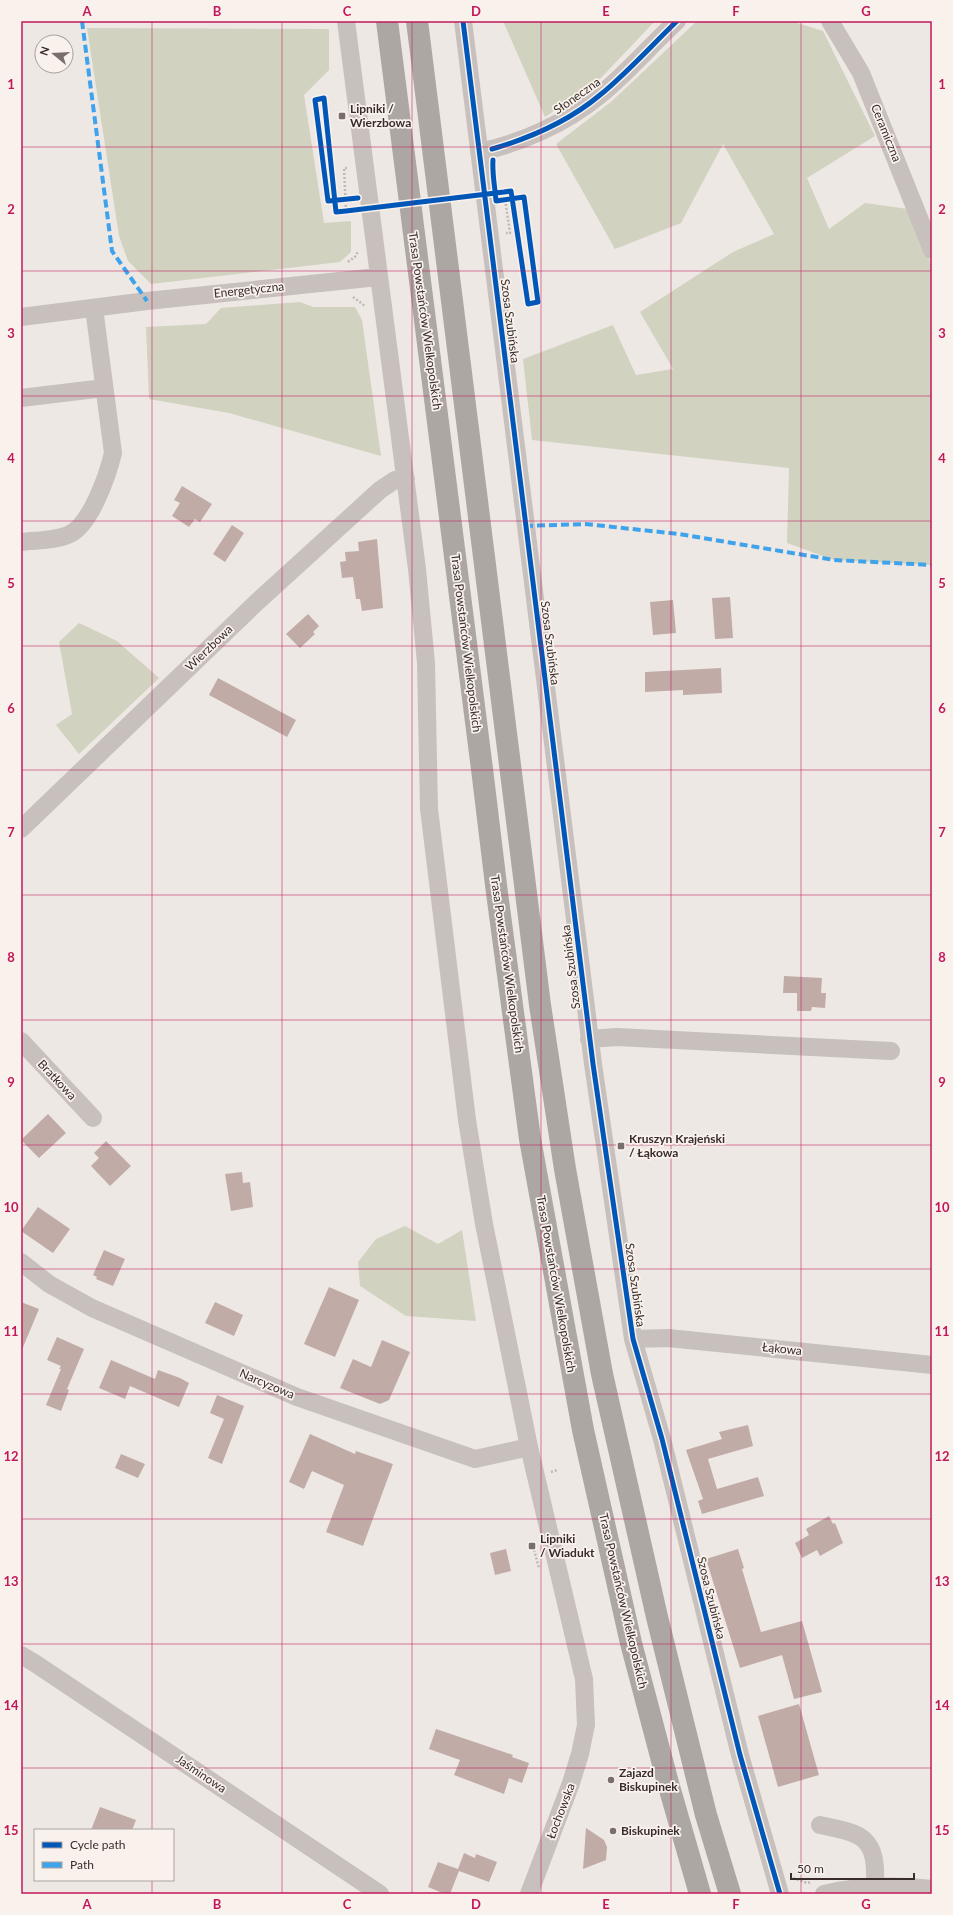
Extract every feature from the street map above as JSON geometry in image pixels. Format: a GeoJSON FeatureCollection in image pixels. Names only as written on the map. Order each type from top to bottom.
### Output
{"type":"FeatureCollection","features":[{"type":"Feature","properties":{"kind":"highway","name":"Trasa Powstańców Wielkopolskich"},"geometry":{"type":"LineString","coordinates":[[387,21],[497,893],[530,1139],[583,1430],[631,1643],[700,1894]]}},
{"type":"Feature","properties":{"kind":"highway"},"geometry":{"type":"LineString","coordinates":[[417,21],[540,1005],[565,1169],[602,1374],[657,1617],[706,1815],[730,1894]]}},
{"type":"Feature","properties":{"kind":"street"},"geometry":{"type":"LineString","coordinates":[[346,21],[378,277],[406,480],[426,663],[429,808],[466,1112],[484,1224],[529,1447]]}},
{"type":"Feature","properties":{"kind":"street","name":"Szosa Szubińska"},"geometry":{"type":"LineString","coordinates":[[463,21],[589,1039],[633,1339],[662,1439],[740,1755],[780,1894]]}},
{"type":"Feature","properties":{"kind":"street","name":"Słoneczna"},"geometry":{"type":"LineString","coordinates":[[479,152],[516,142],[533,135],[578,110],[600,95],[677,21]]}},
{"type":"Feature","properties":{"kind":"street","name":"Ceramiczna"},"geometry":{"type":"LineString","coordinates":[[830,21],[862,73],[932,250]]}},
{"type":"Feature","properties":{"kind":"street","name":"Energetyczna"},"geometry":{"type":"LineString","coordinates":[[21,317],[378,277]]}},
{"type":"Feature","properties":{"kind":"street"},"geometry":{"type":"LineString","coordinates":[[21,542],[57,538],[71,534],[84,522],[109,469],[113,453],[94,308]]}},
{"type":"Feature","properties":{"kind":"street"},"geometry":{"type":"LineString","coordinates":[[21,398],[104,388]]}},
{"type":"Feature","properties":{"kind":"street","name":"Wierzbowa"},"geometry":{"type":"LineString","coordinates":[[21,829],[257,602],[380,490],[395,480],[406,480]]}},
{"type":"Feature","properties":{"kind":"street"},"geometry":{"type":"LineString","coordinates":[[589,1039],[640,1038],[891,1051]]}},
{"type":"Feature","properties":{"kind":"street","name":"Bratkowa"},"geometry":{"type":"LineString","coordinates":[[21,1041],[93,1118]]}},
{"type":"Feature","properties":{"kind":"street","name":"Narcyzowa"},"geometry":{"type":"LineString","coordinates":[[21,1262],[49,1284],[92,1308],[297,1397],[475,1459],[529,1447]]}},
{"type":"Feature","properties":{"kind":"street","name":"Łąkowa"},"geometry":{"type":"LineString","coordinates":[[633,1339],[668,1338],[932,1364]]}},
{"type":"Feature","properties":{"kind":"street","name":"Łochowska"},"geometry":{"type":"LineString","coordinates":[[529,1447],[581,1663],[586,1698],[586,1725],[580,1754],[571,1783],[529,1894]]}},
{"type":"Feature","properties":{"kind":"street","name":"Jaśminowa"},"geometry":{"type":"LineString","coordinates":[[21,1655],[380,1894]]}},
{"type":"Feature","properties":{"kind":"street"},"geometry":{"type":"LineString","coordinates":[[820,1825],[849,1831],[867,1842],[874,1857],[875,1886]]}},
{"type":"Feature","properties":{"kind":"street"},"geometry":{"type":"LineString","coordinates":[[824,1894],[875,1886],[932,1889]]}},
{"type":"Feature","properties":{"kind":"path"},"geometry":{"type":"LineString","coordinates":[[358,198],[328,201],[315,100],[324,98],[336,212],[512,191],[528,304],[538,302],[524,197],[503,200]]}},
{"type":"Feature","properties":{"kind":"path"},"geometry":{"type":"LineString","coordinates":[[344,168],[346,211]]}},
{"type":"Feature","properties":{"kind":"path"},"geometry":{"type":"LineString","coordinates":[[504,192],[510,233]]}},
{"type":"Feature","properties":{"kind":"path"},"geometry":{"type":"LineString","coordinates":[[532,1542],[539,1570]]}},
{"type":"Feature","properties":{"kind":"green space"},"geometry":{"type":"Polygon","coordinates":[[[503,21],[655,21],[599,80],[545,117],[503,21]]]}},
{"type":"Feature","properties":{"kind":"green space"},"geometry":{"type":"Polygon","coordinates":[[[697,21],[791,21],[823,31],[875,136],[807,178],[829,229],[865,203],[908,209],[932,266],[932,565],[834,560],[787,543],[789,468],[532,440],[523,359],[613,325],[636,375],[673,369],[640,312],[733,252],[774,234],[723,144],[681,223],[615,249],[556,144],[612,101],[697,21]]]}},
{"type":"Feature","properties":{"kind":"green space"},"geometry":{"type":"Polygon","coordinates":[[[87,28],[329,29],[329,70],[304,95],[324,223],[351,221],[351,252],[340,262],[151,284],[128,261],[119,236],[87,28]]]}},
{"type":"Feature","properties":{"kind":"green space"},"geometry":{"type":"Polygon","coordinates":[[[300,302],[313,307],[355,307],[362,320],[381,456],[229,413],[149,399],[146,327],[206,324],[221,308],[300,302]]]}},
{"type":"Feature","properties":{"kind":"green space"},"geometry":{"type":"Polygon","coordinates":[[[79,623],[117,641],[159,678],[79,754],[56,725],[72,714],[59,642],[79,623]]]}},
{"type":"Feature","properties":{"kind":"green space"},"geometry":{"type":"Polygon","coordinates":[[[405,1226],[438,1244],[462,1230],[476,1321],[406,1316],[360,1286],[358,1262],[376,1239],[405,1226]]]}},
{"type":"Feature","properties":{"kind":"building"},"geometry":{"type":"Polygon","coordinates":[[[182,486],[212,504],[200,522],[195,519],[189,527],[172,516],[180,503],[174,500],[182,486]]]}},
{"type":"Feature","properties":{"kind":"building"},"geometry":{"type":"Polygon","coordinates":[[[232,525],[244,533],[225,562],[213,554],[232,525]]]}},
{"type":"Feature","properties":{"kind":"building"},"geometry":{"type":"Polygon","coordinates":[[[377,539],[383,608],[362,611],[360,599],[356,599],[353,577],[342,578],[340,562],[346,561],[345,552],[359,551],[358,542],[377,539]]]}},
{"type":"Feature","properties":{"kind":"building"},"geometry":{"type":"Polygon","coordinates":[[[730,597],[733,638],[715,639],[712,598],[730,597]]]}},
{"type":"Feature","properties":{"kind":"building"},"geometry":{"type":"Polygon","coordinates":[[[673,600],[676,633],[653,635],[650,602],[673,600]]]}},
{"type":"Feature","properties":{"kind":"building"},"geometry":{"type":"Polygon","coordinates":[[[308,614],[319,626],[313,632],[315,634],[300,648],[286,634],[308,614]]]}},
{"type":"Feature","properties":{"kind":"building"},"geometry":{"type":"Polygon","coordinates":[[[721,668],[722,693],[683,695],[683,690],[645,692],[645,672],[721,668]]]}},
{"type":"Feature","properties":{"kind":"building"},"geometry":{"type":"Polygon","coordinates":[[[218,678],[296,720],[287,737],[209,695],[218,678]]]}},
{"type":"Feature","properties":{"kind":"building"},"geometry":{"type":"Polygon","coordinates":[[[784,976],[822,978],[821,993],[826,993],[825,1008],[812,1007],[811,1011],[797,1011],[797,993],[783,993],[784,976]]]}},
{"type":"Feature","properties":{"kind":"building"},"geometry":{"type":"Polygon","coordinates":[[[48,1114],[66,1133],[39,1158],[21,1140],[48,1114]]]}},
{"type":"Feature","properties":{"kind":"building"},"geometry":{"type":"Polygon","coordinates":[[[106,1141],[131,1166],[110,1186],[91,1166],[99,1158],[94,1153],[106,1141]]]}},
{"type":"Feature","properties":{"kind":"building"},"geometry":{"type":"Polygon","coordinates":[[[242,1172],[243,1183],[250,1182],[253,1207],[231,1211],[225,1174],[242,1172]]]}},
{"type":"Feature","properties":{"kind":"building"},"geometry":{"type":"Polygon","coordinates":[[[38,1207],[70,1229],[53,1253],[21,1231],[38,1207]]]}},
{"type":"Feature","properties":{"kind":"building"},"geometry":{"type":"Polygon","coordinates":[[[104,1250],[125,1259],[113,1286],[96,1279],[97,1277],[93,1275],[104,1250]]]}},
{"type":"Feature","properties":{"kind":"building"},"geometry":{"type":"Polygon","coordinates":[[[329,1287],[359,1300],[335,1357],[304,1344],[329,1287]]]}},
{"type":"Feature","properties":{"kind":"building"},"geometry":{"type":"Polygon","coordinates":[[[21,1302],[39,1309],[21,1352],[21,1302]]]}},
{"type":"Feature","properties":{"kind":"building"},"geometry":{"type":"Polygon","coordinates":[[[215,1302],[243,1315],[234,1336],[205,1323],[215,1302]]]}},
{"type":"Feature","properties":{"kind":"building"},"geometry":{"type":"Polygon","coordinates":[[[57,1337],[84,1349],[67,1389],[69,1390],[61,1411],[46,1405],[61,1369],[59,1369],[61,1366],[47,1360],[57,1337]]]}},
{"type":"Feature","properties":{"kind":"building"},"geometry":{"type":"Polygon","coordinates":[[[382,1340],[410,1352],[389,1400],[380,1404],[340,1388],[353,1359],[371,1367],[382,1340]]]}},
{"type":"Feature","properties":{"kind":"building"},"geometry":{"type":"Polygon","coordinates":[[[111,1360],[155,1379],[158,1370],[189,1383],[179,1407],[130,1386],[125,1399],[99,1388],[111,1360]]]}},
{"type":"Feature","properties":{"kind":"building"},"geometry":{"type":"Polygon","coordinates":[[[217,1395],[244,1406],[222,1464],[208,1458],[224,1419],[210,1413],[217,1395]]]}},
{"type":"Feature","properties":{"kind":"building"},"geometry":{"type":"Polygon","coordinates":[[[748,1425],[753,1446],[708,1459],[717,1489],[758,1477],[764,1496],[702,1514],[698,1501],[703,1499],[686,1450],[722,1439],[719,1432],[748,1425]]]}},
{"type":"Feature","properties":{"kind":"building"},"geometry":{"type":"Polygon","coordinates":[[[310,1434],[355,1454],[356,1451],[393,1464],[363,1546],[326,1532],[344,1485],[312,1471],[304,1489],[289,1482],[310,1434]]]}},
{"type":"Feature","properties":{"kind":"building"},"geometry":{"type":"Polygon","coordinates":[[[121,1454],[145,1464],[138,1478],[115,1468],[121,1454]]]}},
{"type":"Feature","properties":{"kind":"building"},"geometry":{"type":"Polygon","coordinates":[[[829,1516],[833,1524],[835,1523],[843,1543],[820,1556],[817,1550],[802,1558],[795,1543],[809,1535],[806,1529],[829,1516]]]}},
{"type":"Feature","properties":{"kind":"building"},"geometry":{"type":"Polygon","coordinates":[[[506,1549],[511,1571],[495,1575],[490,1553],[506,1549]]]}},
{"type":"Feature","properties":{"kind":"building"},"geometry":{"type":"Polygon","coordinates":[[[738,1549],[744,1568],[742,1569],[761,1632],[802,1621],[822,1692],[794,1699],[782,1655],[740,1668],[706,1559],[738,1549]]]}},
{"type":"Feature","properties":{"kind":"building"},"geometry":{"type":"Polygon","coordinates":[[[799,1704],[819,1775],[778,1787],[758,1716],[799,1704]]]}},
{"type":"Feature","properties":{"kind":"building"},"geometry":{"type":"Polygon","coordinates":[[[436,1729],[513,1755],[512,1757],[529,1763],[522,1783],[509,1778],[504,1794],[454,1775],[460,1760],[429,1749],[436,1729]]]}},
{"type":"Feature","properties":{"kind":"building"},"geometry":{"type":"Polygon","coordinates":[[[100,1807],[136,1820],[132,1829],[91,1829],[100,1807]]]}},
{"type":"Feature","properties":{"kind":"building"},"geometry":{"type":"Polygon","coordinates":[[[586,1828],[604,1840],[607,1847],[606,1860],[583,1869],[586,1828]]]}},
{"type":"Feature","properties":{"kind":"building"},"geometry":{"type":"Polygon","coordinates":[[[464,1853],[475,1858],[476,1854],[497,1862],[489,1882],[459,1871],[450,1894],[445,1894],[428,1887],[438,1862],[458,1869],[464,1853]]]}},
{"type":"Feature","properties":{"kind":"marked path"},"geometry":{"type":"LineString","coordinates":[[82,21],[112,251],[147,301]]}},
{"type":"Feature","properties":{"kind":"marked path"},"geometry":{"type":"LineString","coordinates":[[525,526],[585,524],[679,534],[834,560],[932,565]]}},
{"type":"Feature","properties":{"kind":"cycle path"},"geometry":{"type":"LineString","coordinates":[[463,21],[593,1064],[633,1339],[662,1439],[740,1755],[780,1894]]}},
{"type":"Feature","properties":{"kind":"cycle path"},"geometry":{"type":"LineString","coordinates":[[492,149],[521,140],[549,128],[575,113],[620,78],[677,21]]}},
{"type":"Feature","properties":{"kind":"cycle path"},"geometry":{"type":"LineString","coordinates":[[358,198],[328,201],[315,100],[324,98],[336,212],[346,211],[504,192],[511,191],[528,304],[538,302],[524,197],[496,201],[496,196],[495,191],[493,175],[493,160]]}},
{"type":"Feature","properties":{"kind":"place","name":"Lipniki / Wierzbowa"},"geometry":{"type":"Point","coordinates":[342,116]}},
{"type":"Feature","properties":{"kind":"place","name":"Kruszyn Krajeński / Łąkowa"},"geometry":{"type":"Point","coordinates":[621,1146]}},
{"type":"Feature","properties":{"kind":"place","name":"Lipniki / Wiadukt"},"geometry":{"type":"Point","coordinates":[532,1546]}},
{"type":"Feature","properties":{"kind":"place","name":"Zajazd Biskupinek"},"geometry":{"type":"Point","coordinates":[611,1780]}},
{"type":"Feature","properties":{"kind":"place","name":"Biskupinek"},"geometry":{"type":"Point","coordinates":[613,1831]}}]}
